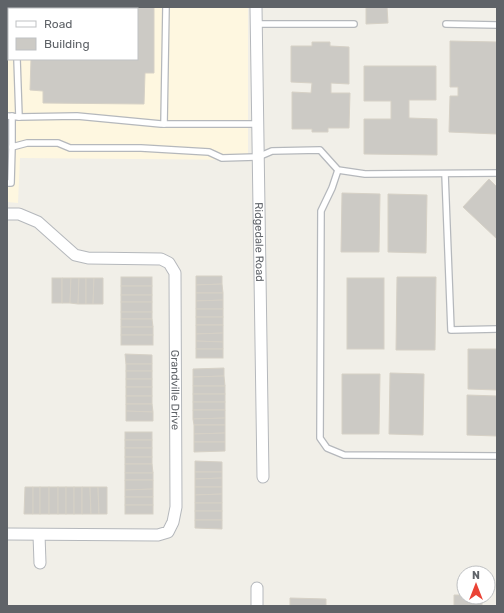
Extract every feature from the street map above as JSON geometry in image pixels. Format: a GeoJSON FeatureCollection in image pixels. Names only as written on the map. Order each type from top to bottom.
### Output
{"type":"FeatureCollection","features":[{"type":"Feature","properties":{"kind":"street","name":"Ridgedale Road"},"geometry":{"type":"LineString","coordinates":[[256,7],[263,477]]}},
{"type":"Feature","properties":{"kind":"street","name":"Grandville Drive"},"geometry":{"type":"LineString","coordinates":[[7,214],[19,214],[38,222],[75,255],[88,258],[161,259],[169,263],[175,273],[176,507],[173,522],[168,532],[158,535],[7,534]]}},
{"type":"Feature","properties":{"kind":"street"},"geometry":{"type":"LineString","coordinates":[[39,535],[40,563]]}},
{"type":"Feature","properties":{"kind":"street"},"geometry":{"type":"LineString","coordinates":[[257,588],[257,606]]}},
{"type":"Feature","properties":{"kind":"lane"},"geometry":{"type":"LineString","coordinates":[[164,124],[166,7]]}},
{"type":"Feature","properties":{"kind":"lane"},"geometry":{"type":"LineString","coordinates":[[256,24],[354,24]]}},
{"type":"Feature","properties":{"kind":"lane"},"geometry":{"type":"LineString","coordinates":[[446,24],[497,25]]}},
{"type":"Feature","properties":{"kind":"lane"},"geometry":{"type":"LineString","coordinates":[[18,60],[19,117]]}},
{"type":"Feature","properties":{"kind":"lane"},"geometry":{"type":"LineString","coordinates":[[7,183],[11,183],[9,155],[12,147],[9,116],[77,116],[164,124],[258,124]]}},
{"type":"Feature","properties":{"kind":"lane"},"geometry":{"type":"LineString","coordinates":[[12,147],[27,143],[58,143],[70,148],[141,148],[209,152],[222,158],[258,157],[272,151],[320,150],[338,170],[365,174],[497,173]]}},
{"type":"Feature","properties":{"kind":"lane"},"geometry":{"type":"LineString","coordinates":[[338,170],[332,188],[321,211],[320,438],[327,448],[344,455],[497,456]]}},
{"type":"Feature","properties":{"kind":"lane"},"geometry":{"type":"LineString","coordinates":[[445,174],[451,330],[497,329]]}},
{"type":"Feature","properties":{"kind":"shaded area"},"geometry":{"type":"Polygon","coordinates":[[[7,7],[248,7],[248,160],[20,158],[18,203],[7,202],[7,7]]]}},
{"type":"Feature","properties":{"kind":"building"},"geometry":{"type":"Polygon","coordinates":[[[154,7],[154,73],[145,73],[144,104],[43,103],[43,91],[30,90],[31,60],[138,60],[138,8],[31,8],[154,7]]]}},
{"type":"Feature","properties":{"kind":"building"},"geometry":{"type":"Polygon","coordinates":[[[387,7],[388,23],[366,24],[366,8],[387,7]]]}},
{"type":"Feature","properties":{"kind":"building"},"geometry":{"type":"Polygon","coordinates":[[[450,41],[497,42],[497,134],[449,132],[450,96],[458,96],[458,87],[450,87],[450,41]]]}},
{"type":"Feature","properties":{"kind":"building"},"geometry":{"type":"Polygon","coordinates":[[[312,42],[330,42],[330,46],[349,47],[349,84],[331,83],[331,93],[350,93],[349,128],[328,128],[328,132],[312,132],[312,129],[292,129],[292,92],[311,93],[312,83],[291,82],[291,46],[312,46],[312,42]]]}},
{"type":"Feature","properties":{"kind":"building"},"geometry":{"type":"Polygon","coordinates":[[[364,66],[436,66],[436,100],[409,100],[409,118],[437,119],[437,155],[364,154],[364,119],[391,119],[391,101],[364,101],[364,66]]]}},
{"type":"Feature","properties":{"kind":"building"},"geometry":{"type":"Polygon","coordinates":[[[489,179],[497,187],[497,239],[463,207],[489,179]]]}},
{"type":"Feature","properties":{"kind":"building"},"geometry":{"type":"Polygon","coordinates":[[[342,193],[380,194],[379,252],[341,252],[342,193]]]}},
{"type":"Feature","properties":{"kind":"building"},"geometry":{"type":"Polygon","coordinates":[[[388,194],[427,195],[426,253],[388,252],[388,194]]]}},
{"type":"Feature","properties":{"kind":"building"},"geometry":{"type":"Polygon","coordinates":[[[196,276],[222,276],[222,284],[196,285],[196,276]]]}},
{"type":"Feature","properties":{"kind":"building"},"geometry":{"type":"Polygon","coordinates":[[[121,277],[152,277],[152,286],[121,286],[121,277]]]}},
{"type":"Feature","properties":{"kind":"building"},"geometry":{"type":"Polygon","coordinates":[[[397,277],[436,277],[435,350],[396,350],[397,277]]]}},
{"type":"Feature","properties":{"kind":"building"},"geometry":{"type":"Polygon","coordinates":[[[52,278],[62,278],[62,303],[52,303],[52,278]]]}},
{"type":"Feature","properties":{"kind":"building"},"geometry":{"type":"Polygon","coordinates":[[[62,278],[71,278],[70,303],[62,303],[62,278]]]}},
{"type":"Feature","properties":{"kind":"building"},"geometry":{"type":"Polygon","coordinates":[[[71,278],[79,278],[78,304],[70,303],[71,278]]]}},
{"type":"Feature","properties":{"kind":"building"},"geometry":{"type":"Polygon","coordinates":[[[79,278],[86,278],[86,304],[78,304],[79,278]]]}},
{"type":"Feature","properties":{"kind":"building"},"geometry":{"type":"Polygon","coordinates":[[[86,278],[94,278],[93,304],[86,304],[86,278]]]}},
{"type":"Feature","properties":{"kind":"building"},"geometry":{"type":"Polygon","coordinates":[[[94,278],[103,278],[103,304],[93,304],[94,278]]]}},
{"type":"Feature","properties":{"kind":"building"},"geometry":{"type":"Polygon","coordinates":[[[347,278],[384,278],[384,349],[347,349],[347,278]]]}},
{"type":"Feature","properties":{"kind":"building"},"geometry":{"type":"Polygon","coordinates":[[[222,284],[223,293],[196,293],[196,285],[222,284]]]}},
{"type":"Feature","properties":{"kind":"building"},"geometry":{"type":"Polygon","coordinates":[[[121,286],[152,286],[152,295],[121,295],[121,286]]]}},
{"type":"Feature","properties":{"kind":"building"},"geometry":{"type":"Polygon","coordinates":[[[196,293],[223,293],[223,300],[196,301],[196,293]]]}},
{"type":"Feature","properties":{"kind":"building"},"geometry":{"type":"Polygon","coordinates":[[[121,295],[152,295],[152,302],[121,302],[121,295]]]}},
{"type":"Feature","properties":{"kind":"building"},"geometry":{"type":"Polygon","coordinates":[[[223,300],[223,309],[196,309],[196,301],[223,300]]]}},
{"type":"Feature","properties":{"kind":"building"},"geometry":{"type":"Polygon","coordinates":[[[121,302],[152,302],[152,312],[121,312],[121,302]]]}},
{"type":"Feature","properties":{"kind":"building"},"geometry":{"type":"Polygon","coordinates":[[[196,309],[223,309],[223,317],[196,317],[196,309]]]}},
{"type":"Feature","properties":{"kind":"building"},"geometry":{"type":"Polygon","coordinates":[[[121,312],[152,312],[152,319],[121,319],[121,312]]]}},
{"type":"Feature","properties":{"kind":"building"},"geometry":{"type":"Polygon","coordinates":[[[196,317],[223,317],[223,325],[196,325],[196,317]]]}},
{"type":"Feature","properties":{"kind":"building"},"geometry":{"type":"Polygon","coordinates":[[[121,319],[152,319],[153,327],[121,327],[121,319]]]}},
{"type":"Feature","properties":{"kind":"building"},"geometry":{"type":"Polygon","coordinates":[[[196,325],[223,325],[223,333],[196,334],[196,325]]]}},
{"type":"Feature","properties":{"kind":"building"},"geometry":{"type":"Polygon","coordinates":[[[121,327],[153,327],[153,335],[121,335],[121,327]]]}},
{"type":"Feature","properties":{"kind":"building"},"geometry":{"type":"Polygon","coordinates":[[[223,333],[223,342],[196,341],[196,334],[223,333]]]}},
{"type":"Feature","properties":{"kind":"building"},"geometry":{"type":"Polygon","coordinates":[[[121,335],[153,335],[153,345],[121,345],[121,335]]]}},
{"type":"Feature","properties":{"kind":"building"},"geometry":{"type":"Polygon","coordinates":[[[196,341],[223,342],[223,349],[196,349],[196,341]]]}},
{"type":"Feature","properties":{"kind":"building"},"geometry":{"type":"Polygon","coordinates":[[[196,349],[223,349],[223,358],[196,358],[196,349]]]}},
{"type":"Feature","properties":{"kind":"building"},"geometry":{"type":"Polygon","coordinates":[[[468,349],[497,349],[497,390],[468,389],[468,349]]]}},
{"type":"Feature","properties":{"kind":"building"},"geometry":{"type":"Polygon","coordinates":[[[125,354],[152,355],[152,364],[126,364],[125,354]]]}},
{"type":"Feature","properties":{"kind":"building"},"geometry":{"type":"Polygon","coordinates":[[[126,364],[152,364],[152,371],[126,371],[126,364]]]}},
{"type":"Feature","properties":{"kind":"building"},"geometry":{"type":"Polygon","coordinates":[[[224,368],[224,376],[193,377],[193,369],[224,368]]]}},
{"type":"Feature","properties":{"kind":"building"},"geometry":{"type":"Polygon","coordinates":[[[126,371],[152,371],[152,379],[126,379],[126,371]]]}},
{"type":"Feature","properties":{"kind":"building"},"geometry":{"type":"Polygon","coordinates":[[[390,373],[424,374],[423,435],[389,434],[390,373]]]}},
{"type":"Feature","properties":{"kind":"building"},"geometry":{"type":"Polygon","coordinates":[[[342,374],[380,374],[379,434],[342,434],[342,374]]]}},
{"type":"Feature","properties":{"kind":"building"},"geometry":{"type":"Polygon","coordinates":[[[224,376],[225,386],[193,386],[193,377],[224,376]]]}},
{"type":"Feature","properties":{"kind":"building"},"geometry":{"type":"Polygon","coordinates":[[[126,379],[152,379],[152,387],[126,387],[126,379]]]}},
{"type":"Feature","properties":{"kind":"building"},"geometry":{"type":"Polygon","coordinates":[[[193,386],[225,386],[225,394],[193,394],[193,386]]]}},
{"type":"Feature","properties":{"kind":"building"},"geometry":{"type":"Polygon","coordinates":[[[126,387],[152,387],[152,396],[126,396],[126,387]]]}},
{"type":"Feature","properties":{"kind":"building"},"geometry":{"type":"Polygon","coordinates":[[[193,394],[225,394],[225,402],[193,402],[193,394]]]}},
{"type":"Feature","properties":{"kind":"building"},"geometry":{"type":"Polygon","coordinates":[[[467,395],[497,396],[497,436],[467,435],[467,395]]]}},
{"type":"Feature","properties":{"kind":"building"},"geometry":{"type":"Polygon","coordinates":[[[126,396],[152,396],[152,404],[126,404],[126,396]]]}},
{"type":"Feature","properties":{"kind":"building"},"geometry":{"type":"Polygon","coordinates":[[[193,402],[225,402],[225,410],[193,410],[193,402]]]}},
{"type":"Feature","properties":{"kind":"building"},"geometry":{"type":"Polygon","coordinates":[[[126,404],[152,404],[153,412],[126,411],[126,404]]]}},
{"type":"Feature","properties":{"kind":"building"},"geometry":{"type":"Polygon","coordinates":[[[193,410],[225,410],[225,418],[193,419],[193,410]]]}},
{"type":"Feature","properties":{"kind":"building"},"geometry":{"type":"Polygon","coordinates":[[[126,411],[153,412],[153,421],[126,421],[126,411]]]}},
{"type":"Feature","properties":{"kind":"building"},"geometry":{"type":"Polygon","coordinates":[[[225,418],[225,425],[194,425],[193,419],[225,418]]]}},
{"type":"Feature","properties":{"kind":"building"},"geometry":{"type":"Polygon","coordinates":[[[194,425],[225,425],[225,433],[194,434],[194,425]]]}},
{"type":"Feature","properties":{"kind":"building"},"geometry":{"type":"Polygon","coordinates":[[[125,432],[152,432],[152,440],[125,440],[125,432]]]}},
{"type":"Feature","properties":{"kind":"building"},"geometry":{"type":"Polygon","coordinates":[[[225,433],[225,442],[194,442],[194,434],[225,433]]]}},
{"type":"Feature","properties":{"kind":"building"},"geometry":{"type":"Polygon","coordinates":[[[125,440],[152,440],[152,448],[125,448],[125,440]]]}},
{"type":"Feature","properties":{"kind":"building"},"geometry":{"type":"Polygon","coordinates":[[[194,442],[225,442],[225,451],[194,452],[194,442]]]}},
{"type":"Feature","properties":{"kind":"building"},"geometry":{"type":"Polygon","coordinates":[[[125,448],[152,448],[152,457],[125,457],[125,448]]]}},
{"type":"Feature","properties":{"kind":"building"},"geometry":{"type":"Polygon","coordinates":[[[125,457],[152,457],[152,464],[125,464],[125,457]]]}},
{"type":"Feature","properties":{"kind":"building"},"geometry":{"type":"Polygon","coordinates":[[[195,461],[222,462],[222,472],[195,472],[195,461]]]}},
{"type":"Feature","properties":{"kind":"building"},"geometry":{"type":"Polygon","coordinates":[[[125,464],[152,464],[153,473],[125,473],[125,464]]]}},
{"type":"Feature","properties":{"kind":"building"},"geometry":{"type":"Polygon","coordinates":[[[195,472],[222,472],[222,478],[195,479],[195,472]]]}},
{"type":"Feature","properties":{"kind":"building"},"geometry":{"type":"Polygon","coordinates":[[[125,473],[153,473],[153,480],[125,480],[125,473]]]}},
{"type":"Feature","properties":{"kind":"building"},"geometry":{"type":"Polygon","coordinates":[[[222,478],[222,487],[195,487],[195,479],[222,478]]]}},
{"type":"Feature","properties":{"kind":"building"},"geometry":{"type":"Polygon","coordinates":[[[125,480],[153,480],[153,489],[125,490],[125,480]]]}},
{"type":"Feature","properties":{"kind":"building"},"geometry":{"type":"Polygon","coordinates":[[[25,487],[33,487],[33,514],[24,514],[25,487]]]}},
{"type":"Feature","properties":{"kind":"building"},"geometry":{"type":"Polygon","coordinates":[[[33,487],[40,487],[40,514],[33,514],[33,487]]]}},
{"type":"Feature","properties":{"kind":"building"},"geometry":{"type":"Polygon","coordinates":[[[40,487],[49,487],[49,514],[40,514],[40,487]]]}},
{"type":"Feature","properties":{"kind":"building"},"geometry":{"type":"Polygon","coordinates":[[[49,487],[58,487],[58,514],[49,514],[49,487]]]}},
{"type":"Feature","properties":{"kind":"building"},"geometry":{"type":"Polygon","coordinates":[[[58,487],[66,487],[66,514],[58,514],[58,487]]]}},
{"type":"Feature","properties":{"kind":"building"},"geometry":{"type":"Polygon","coordinates":[[[66,487],[74,487],[74,514],[66,514],[66,487]]]}},
{"type":"Feature","properties":{"kind":"building"},"geometry":{"type":"Polygon","coordinates":[[[74,487],[82,487],[82,514],[74,514],[74,487]]]}},
{"type":"Feature","properties":{"kind":"building"},"geometry":{"type":"Polygon","coordinates":[[[82,487],[90,487],[91,514],[82,514],[82,487]]]}},
{"type":"Feature","properties":{"kind":"building"},"geometry":{"type":"Polygon","coordinates":[[[90,487],[98,487],[99,514],[91,514],[90,487]]]}},
{"type":"Feature","properties":{"kind":"building"},"geometry":{"type":"Polygon","coordinates":[[[98,487],[107,487],[107,514],[99,514],[98,487]]]}},
{"type":"Feature","properties":{"kind":"building"},"geometry":{"type":"Polygon","coordinates":[[[195,487],[222,487],[222,494],[195,495],[195,487]]]}},
{"type":"Feature","properties":{"kind":"building"},"geometry":{"type":"Polygon","coordinates":[[[153,489],[153,497],[125,497],[125,490],[153,489]]]}},
{"type":"Feature","properties":{"kind":"building"},"geometry":{"type":"Polygon","coordinates":[[[222,494],[222,503],[195,503],[195,495],[222,494]]]}},
{"type":"Feature","properties":{"kind":"building"},"geometry":{"type":"Polygon","coordinates":[[[125,497],[153,497],[153,505],[125,505],[125,497]]]}},
{"type":"Feature","properties":{"kind":"building"},"geometry":{"type":"Polygon","coordinates":[[[195,503],[222,503],[222,511],[195,511],[195,503]]]}},
{"type":"Feature","properties":{"kind":"building"},"geometry":{"type":"Polygon","coordinates":[[[125,505],[153,505],[153,514],[125,514],[125,505]]]}},
{"type":"Feature","properties":{"kind":"building"},"geometry":{"type":"Polygon","coordinates":[[[195,511],[222,511],[222,520],[195,520],[195,511]]]}},
{"type":"Feature","properties":{"kind":"building"},"geometry":{"type":"Polygon","coordinates":[[[195,520],[222,520],[222,529],[195,528],[195,520]]]}},
{"type":"Feature","properties":{"kind":"building"},"geometry":{"type":"Polygon","coordinates":[[[454,595],[456,595],[456,605],[482,605],[482,606],[454,606],[454,595]]]}},
{"type":"Feature","properties":{"kind":"building"},"geometry":{"type":"Polygon","coordinates":[[[290,598],[326,599],[326,606],[290,606],[290,598]]]}}]}
